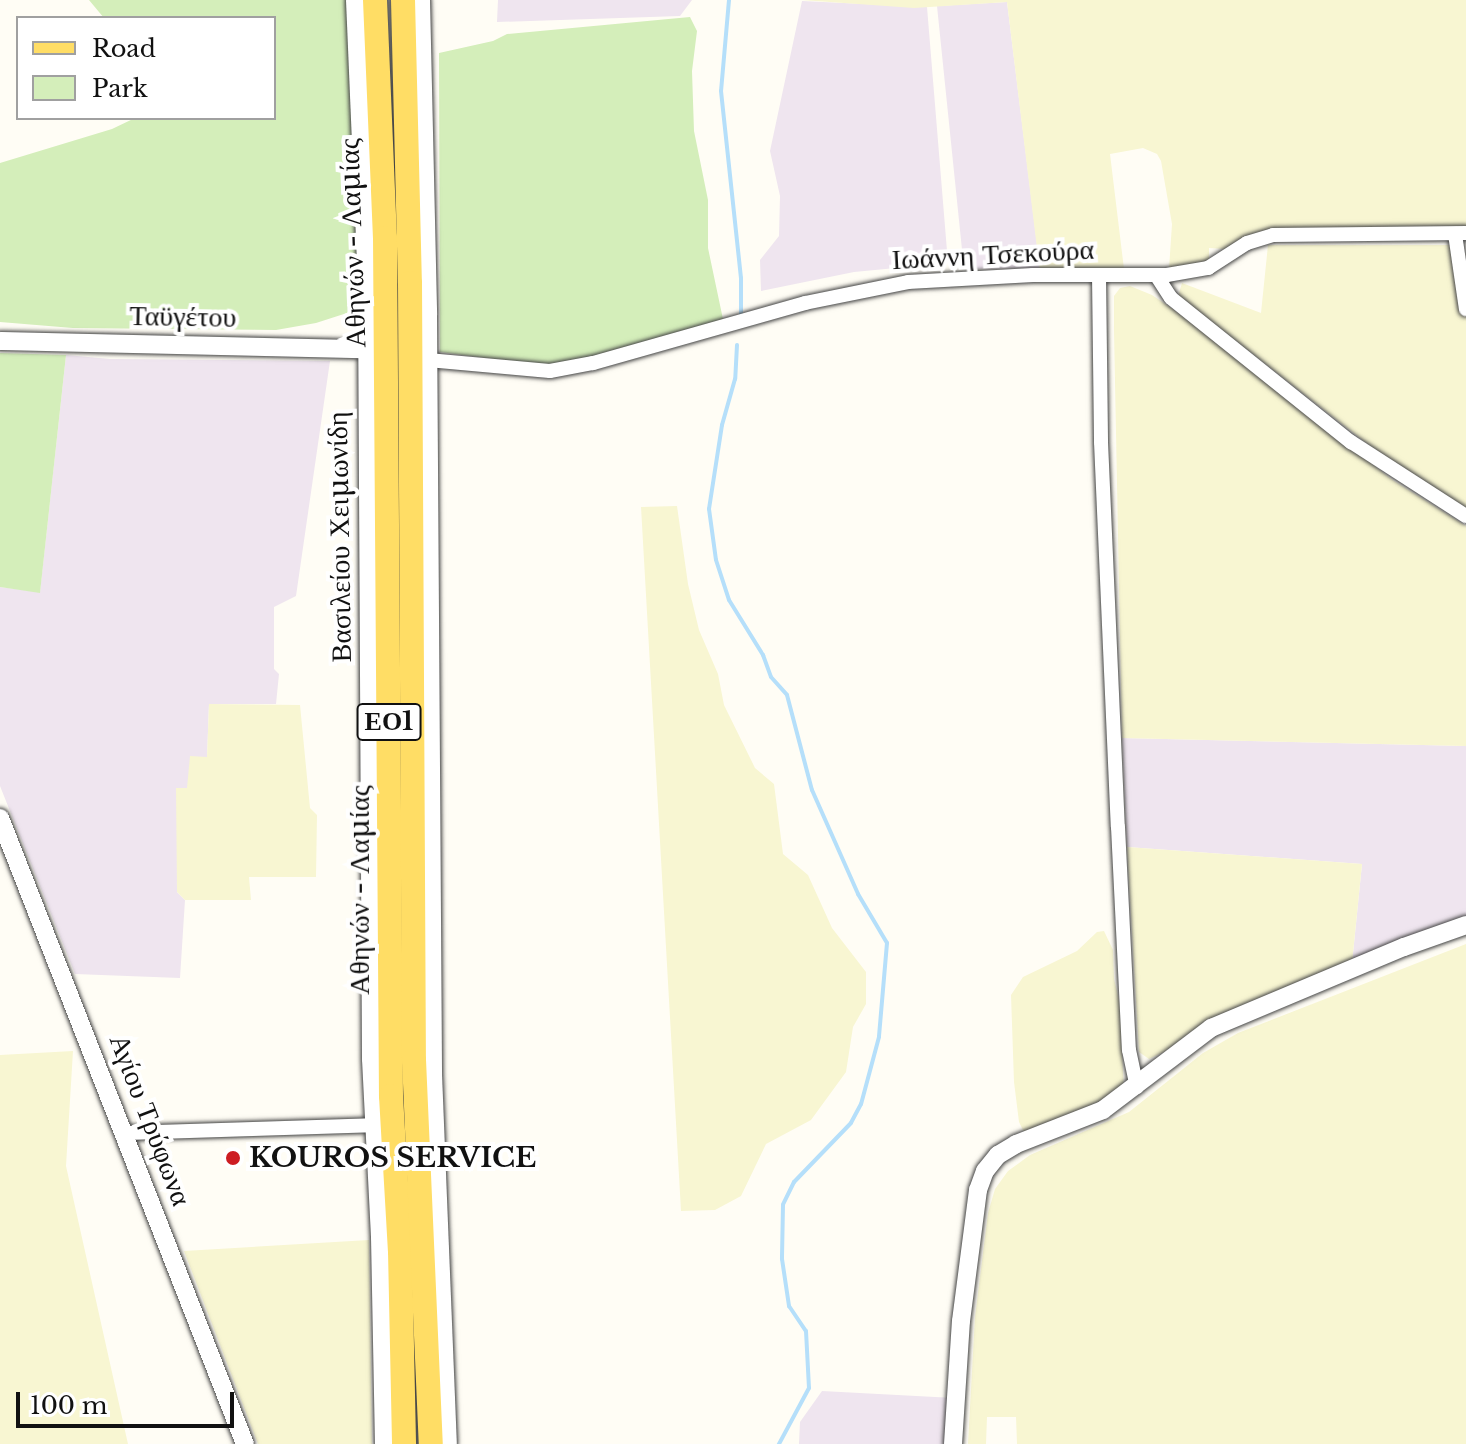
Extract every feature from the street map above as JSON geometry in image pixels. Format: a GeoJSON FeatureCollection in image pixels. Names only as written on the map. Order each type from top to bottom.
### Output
{"type":"FeatureCollection","features":[{"type":"Feature","properties":{"kind":"main road","name":"Αθηνών - Λαμίας"},"geometry":{"type":"LineString","coordinates":[[375,0],[385,238],[391,1096],[400,1251],[404,1444]]}},
{"type":"Feature","properties":{"kind":"main road","name":"Αθηνών - Λαμίας"},"geometry":{"type":"LineString","coordinates":[[403,0],[410,297],[414,1060],[431,1444]]}},
{"type":"Feature","properties":{"kind":"street","name":"Βασιλείου Χειμωνίδη"},"geometry":{"type":"LineString","coordinates":[[355,0],[357,108],[366,240],[373,1125],[380,1237],[384,1444]]}},
{"type":"Feature","properties":{"kind":"street"},"geometry":{"type":"LineString","coordinates":[[421,0],[428,360],[433,1074],[448,1444]]}},
{"type":"Feature","properties":{"kind":"street"},"geometry":{"type":"LineString","coordinates":[[1461,234],[1466,309]]}},
{"type":"Feature","properties":{"kind":"street","name":"Ιωάννη Τσεκούρα"},"geometry":{"type":"LineString","coordinates":[[428,360],[550,371],[593,363],[805,303],[908,282],[1156,275],[1208,268],[1247,243],[1273,235],[1461,234]]}},
{"type":"Feature","properties":{"kind":"street"},"geometry":{"type":"LineString","coordinates":[[1099,275],[1101,442],[1118,827],[1129,1050],[1137,1087]]}},
{"type":"Feature","properties":{"kind":"street"},"geometry":{"type":"LineString","coordinates":[[1156,275],[1171,298],[1351,442],[1466,516]]}},
{"type":"Feature","properties":{"kind":"street","name":"Ταϋγέτου"},"geometry":{"type":"LineString","coordinates":[[0,341],[365,349]]}},
{"type":"Feature","properties":{"kind":"street","name":"Αγίου Τρύφωνα"},"geometry":{"type":"LineString","coordinates":[[1,822],[245,1444]]}},
{"type":"Feature","properties":{"kind":"street"},"geometry":{"type":"LineString","coordinates":[[953,1444],[961,1321],[978,1190],[985,1171],[998,1155],[1016,1144],[1103,1110],[1211,1028],[1404,947],[1466,925]]}},
{"type":"Feature","properties":{"kind":"street"},"geometry":{"type":"LineString","coordinates":[[125,1133],[373,1125]]}},
{"type":"Feature","properties":{"kind":"shaded area"},"geometry":{"type":"Polygon","coordinates":[[[498,0],[692,0],[680,16],[497,22],[498,0]]]}},
{"type":"Feature","properties":{"kind":"shaded area"},"geometry":{"type":"Polygon","coordinates":[[[802,0],[1466,0],[1466,229],[1237,242],[1224,249],[1209,248],[1209,263],[1169,269],[1172,224],[1161,161],[1157,154],[1143,148],[1110,154],[1124,269],[1040,273],[1007,2],[914,8],[802,0]]]}},
{"type":"Feature","properties":{"kind":"shaded area"},"geometry":{"type":"Polygon","coordinates":[[[802,1],[927,7],[948,263],[854,272],[761,291],[760,260],[779,236],[780,196],[770,151],[802,1]]]}},
{"type":"Feature","properties":{"kind":"shaded area"},"geometry":{"type":"Polygon","coordinates":[[[1007,2],[1040,268],[964,269],[937,6],[1007,2]]]}},
{"type":"Feature","properties":{"kind":"shaded area"},"geometry":{"type":"Polygon","coordinates":[[[1268,245],[1456,245],[1466,308],[1466,511],[1401,470],[1217,326],[1177,300],[1182,283],[1261,313],[1268,245]]]}},
{"type":"Feature","properties":{"kind":"shaded area"},"geometry":{"type":"Polygon","coordinates":[[[1130,286],[1152,295],[1199,327],[1391,479],[1466,526],[1466,746],[1122,738],[1114,296],[1120,288],[1130,286]]]}},
{"type":"Feature","properties":{"kind":"shaded area"},"geometry":{"type":"Polygon","coordinates":[[[66,355],[110,359],[330,361],[296,596],[274,607],[274,669],[279,674],[276,704],[209,704],[207,758],[187,788],[177,788],[177,892],[185,900],[180,978],[75,974],[0,786],[0,587],[40,592],[66,355]]]}},
{"type":"Feature","properties":{"kind":"shaded area"},"geometry":{"type":"Polygon","coordinates":[[[677,506],[688,584],[699,630],[718,674],[724,705],[755,768],[774,784],[783,854],[808,875],[832,928],[866,972],[866,1004],[853,1027],[846,1072],[811,1120],[766,1144],[741,1196],[715,1210],[681,1211],[641,507],[677,506]]]}},
{"type":"Feature","properties":{"kind":"shaded area"},"geometry":{"type":"Polygon","coordinates":[[[209,704],[300,705],[310,808],[317,815],[316,877],[249,877],[251,900],[185,900],[177,892],[176,788],[187,788],[190,756],[207,757],[209,704]]]}},
{"type":"Feature","properties":{"kind":"shaded area"},"geometry":{"type":"Polygon","coordinates":[[[1122,738],[1466,746],[1466,918],[1352,963],[1362,864],[1127,847],[1122,738]]]}},
{"type":"Feature","properties":{"kind":"shaded area"},"geometry":{"type":"Polygon","coordinates":[[[1127,847],[1362,864],[1352,963],[1149,1059],[1139,1052],[1127,847]]]}},
{"type":"Feature","properties":{"kind":"shaded area"},"geometry":{"type":"Polygon","coordinates":[[[1104,931],[1113,950],[1114,979],[1120,1003],[1124,1092],[1025,1134],[1019,1122],[1014,1082],[1011,995],[1023,977],[1077,951],[1097,932],[1104,931]]]}},
{"type":"Feature","properties":{"kind":"shaded area"},"geometry":{"type":"Polygon","coordinates":[[[1466,944],[1466,1444],[1017,1444],[1016,1417],[987,1417],[986,1444],[968,1444],[975,1317],[988,1213],[995,1189],[1008,1171],[1030,1155],[1129,1112],[1203,1053],[1238,1033],[1466,944]]]}},
{"type":"Feature","properties":{"kind":"shaded area"},"geometry":{"type":"Polygon","coordinates":[[[73,1051],[66,1166],[128,1444],[0,1444],[0,1055],[73,1051]]]}},
{"type":"Feature","properties":{"kind":"shaded area"},"geometry":{"type":"Polygon","coordinates":[[[369,1240],[372,1444],[258,1444],[184,1251],[369,1240]]]}},
{"type":"Feature","properties":{"kind":"shaded area"},"geometry":{"type":"Polygon","coordinates":[[[822,1391],[954,1398],[951,1444],[799,1444],[800,1422],[822,1391]]]}},
{"type":"Feature","properties":{"kind":"green space"},"geometry":{"type":"Polygon","coordinates":[[[89,0],[347,0],[358,296],[347,313],[316,323],[276,330],[73,328],[0,322],[0,163],[112,129],[131,120],[276,120],[276,16],[102,16],[89,0]]]}},
{"type":"Feature","properties":{"kind":"green space"},"geometry":{"type":"Polygon","coordinates":[[[690,17],[697,31],[692,71],[694,131],[708,200],[708,248],[724,324],[553,367],[440,352],[439,53],[493,41],[507,34],[690,17]]]}},
{"type":"Feature","properties":{"kind":"green space"},"geometry":{"type":"Polygon","coordinates":[[[0,353],[66,355],[40,593],[0,587],[0,353]]]}},
{"type":"Feature","properties":{"kind":"waterway"},"geometry":{"type":"LineString","coordinates":[[729,0],[721,91],[741,278],[741,315]]}},
{"type":"Feature","properties":{"kind":"waterway"},"geometry":{"type":"LineString","coordinates":[[737,345],[735,379],[722,425],[709,509],[716,560],[729,600],[763,655],[771,677],[787,695],[812,790],[858,894],[887,943],[879,1037],[861,1104],[851,1123],[794,1182],[783,1205],[782,1259],[789,1306],[806,1331],[809,1388],[779,1444]]}},
{"type":"Feature","properties":{"kind":"place","name":"KOUROS SERVICE"},"geometry":{"type":"Point","coordinates":[233,1158]}}]}
